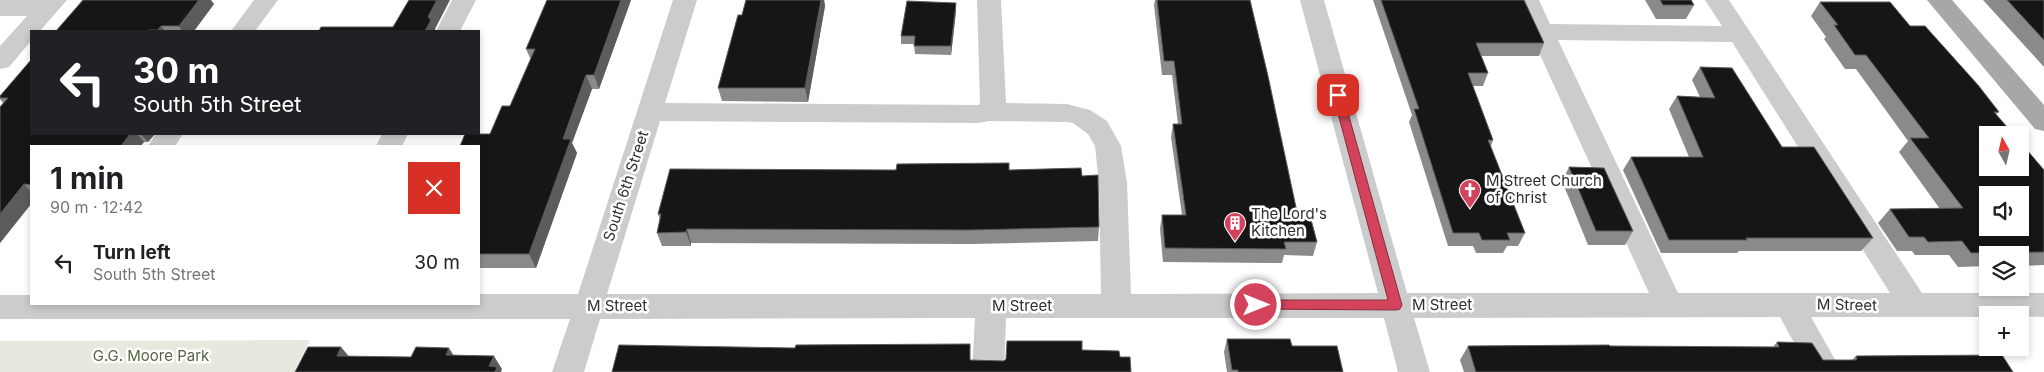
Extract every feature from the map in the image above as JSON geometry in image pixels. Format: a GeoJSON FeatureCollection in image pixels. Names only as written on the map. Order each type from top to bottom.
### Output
{"type":"FeatureCollection","features":[{"type":"Feature","properties":{"kind":"main road"},"geometry":{"type":"LineString","coordinates":[[1939,0],[2044,122]]}},
{"type":"Feature","properties":{"kind":"street"},"geometry":{"type":"LineString","coordinates":[[244,30],[266,0]]}},
{"type":"Feature","properties":{"kind":"street"},"geometry":{"type":"LineString","coordinates":[[449,30],[464,0]]}},
{"type":"Feature","properties":{"kind":"street","name":"South 6th Street"},"geometry":{"type":"LineString","coordinates":[[568,372],[685,0]]}},
{"type":"Feature","properties":{"kind":"street"},"geometry":{"type":"LineString","coordinates":[[989,0],[993,104],[989,112]]}},
{"type":"Feature","properties":{"kind":"street"},"geometry":{"type":"LineString","coordinates":[[1312,0],[1414,372]]}},
{"type":"Feature","properties":{"kind":"street"},"geometry":{"type":"LineString","coordinates":[[1527,0],[1669,305]]}},
{"type":"Feature","properties":{"kind":"street"},"geometry":{"type":"LineString","coordinates":[[1718,0],[1914,305]]}},
{"type":"Feature","properties":{"kind":"street"},"geometry":{"type":"LineString","coordinates":[[0,8],[51,4]]}},
{"type":"Feature","properties":{"kind":"street"},"geometry":{"type":"LineString","coordinates":[[0,62],[51,4]]}},
{"type":"Feature","properties":{"kind":"street"},"geometry":{"type":"LineString","coordinates":[[1542,32],[1739,34]]}},
{"type":"Feature","properties":{"kind":"street"},"geometry":{"type":"LineString","coordinates":[[650,112],[978,114],[989,112],[1067,113],[1080,116],[1098,128],[1108,146],[1113,184],[1116,306]]}},
{"type":"Feature","properties":{"kind":"street"},"geometry":{"type":"LineString","coordinates":[[1788,304],[1826,372]]}},
{"type":"Feature","properties":{"kind":"street","name":"M Street"},"geometry":{"type":"LineString","coordinates":[[0,307],[47,305],[2044,305]]}},
{"type":"Feature","properties":{"kind":"street"},"geometry":{"type":"LineString","coordinates":[[988,372],[991,306]]}},
{"type":"Feature","properties":{"kind":"green space","name":"G.G. Moore Park"},"geometry":{"type":"Polygon","coordinates":[[[310,340],[294,372],[0,372],[0,341],[310,340]]]}},
{"type":"Feature","properties":{"kind":"building"},"geometry":{"type":"Polygon","coordinates":[[[83,0],[199,0],[179,26],[161,26],[158,30],[57,30],[83,0]]]}},
{"type":"Feature","properties":{"kind":"building"},"geometry":{"type":"Polygon","coordinates":[[[409,0],[437,0],[428,17],[431,20],[426,30],[320,30],[321,27],[393,27],[409,0]]]}},
{"type":"Feature","properties":{"kind":"building"},"geometry":{"type":"Polygon","coordinates":[[[547,0],[621,0],[594,75],[586,75],[563,139],[571,139],[529,254],[480,254],[480,145],[460,145],[465,135],[490,134],[502,106],[510,106],[535,49],[526,49],[547,0]]]}},
{"type":"Feature","properties":{"kind":"building"},"geometry":{"type":"Polygon","coordinates":[[[746,0],[821,0],[805,88],[718,88],[738,15],[742,15],[746,0]]]}},
{"type":"Feature","properties":{"kind":"building"},"geometry":{"type":"Polygon","coordinates":[[[1157,0],[1250,0],[1297,212],[1309,212],[1317,242],[1284,242],[1286,249],[1165,248],[1162,215],[1186,215],[1173,124],[1182,124],[1174,61],[1164,61],[1157,0]]]}},
{"type":"Feature","properties":{"kind":"building"},"geometry":{"type":"Polygon","coordinates":[[[1381,0],[1524,0],[1544,43],[1476,43],[1488,73],[1468,73],[1493,140],[1488,140],[1525,233],[1507,233],[1510,240],[1482,240],[1479,233],[1453,233],[1414,109],[1419,109],[1381,0]]]}},
{"type":"Feature","properties":{"kind":"building"},"geometry":{"type":"Polygon","coordinates":[[[1660,0],[1691,0],[1694,5],[1663,5],[1660,0]]]}},
{"type":"Feature","properties":{"kind":"building"},"geometry":{"type":"Polygon","coordinates":[[[2007,0],[2044,0],[2044,40],[2007,0]]]}},
{"type":"Feature","properties":{"kind":"building"},"geometry":{"type":"Polygon","coordinates":[[[907,1],[956,3],[951,46],[914,46],[915,36],[901,36],[907,1]]]}},
{"type":"Feature","properties":{"kind":"building"},"geometry":{"type":"Polygon","coordinates":[[[1820,2],[1890,2],[1910,26],[1925,26],[1978,85],[1999,112],[1994,112],[2006,126],[1979,126],[1979,176],[2029,176],[2029,152],[2044,170],[2044,252],[2029,252],[2029,246],[1979,246],[1979,253],[1971,253],[1962,241],[1928,242],[1924,237],[1909,237],[1890,209],[1963,208],[1910,138],[1929,138],[1866,55],[1855,55],[1834,25],[1838,25],[1820,2]]]}},
{"type":"Feature","properties":{"kind":"building"},"geometry":{"type":"Polygon","coordinates":[[[30,61],[30,135],[129,135],[122,145],[30,145],[30,185],[24,184],[0,214],[0,107],[8,98],[0,98],[30,61]]]}},
{"type":"Feature","properties":{"kind":"building"},"geometry":{"type":"Polygon","coordinates":[[[1700,67],[1732,68],[1782,147],[1814,147],[1873,238],[1669,240],[1631,157],[1703,157],[1677,96],[1715,98],[1700,67]]]}},
{"type":"Feature","properties":{"kind":"building"},"geometry":{"type":"Polygon","coordinates":[[[1009,163],[1009,170],[1081,168],[1082,176],[1098,175],[1099,227],[970,230],[687,229],[686,232],[657,233],[661,214],[658,214],[670,169],[896,170],[897,164],[1009,163]]]}},
{"type":"Feature","properties":{"kind":"building"},"geometry":{"type":"Polygon","coordinates":[[[1569,167],[1604,168],[1633,231],[1596,231],[1569,167]]]}},
{"type":"Feature","properties":{"kind":"building"},"geometry":{"type":"Polygon","coordinates":[[[1227,339],[1290,339],[1292,346],[1337,346],[1343,372],[1238,372],[1238,370],[1232,370],[1227,339]]]}},
{"type":"Feature","properties":{"kind":"building"},"geometry":{"type":"Polygon","coordinates":[[[1007,341],[1082,341],[1082,350],[1119,351],[1120,357],[1130,357],[1131,372],[612,372],[619,345],[795,348],[796,345],[970,344],[970,360],[1004,361],[1006,359],[1007,341]]]}},
{"type":"Feature","properties":{"kind":"building"},"geometry":{"type":"Polygon","coordinates":[[[1777,342],[1812,343],[1823,360],[1855,360],[1857,359],[1856,356],[2003,356],[2013,372],[1476,372],[1468,346],[1609,345],[1779,347],[1777,342]]]}},
{"type":"Feature","properties":{"kind":"building"},"geometry":{"type":"Polygon","coordinates":[[[308,347],[341,347],[337,356],[411,357],[416,347],[449,348],[446,355],[494,356],[489,366],[497,367],[495,372],[295,372],[308,347]]]}},
{"type":"Feature","properties":{"kind":"place","name":"M Street Church of Christ"},"geometry":{"type":"Point","coordinates":[1470,209]}},
{"type":"Feature","properties":{"kind":"place","name":"The Lord's Kitchen"},"geometry":{"type":"Point","coordinates":[1235,242]}},
{"type":"Feature","properties":{"kind":"route"},"geometry":{"type":"LineString","coordinates":[[1256,305],[1396,305],[1338,95]]}}]}
